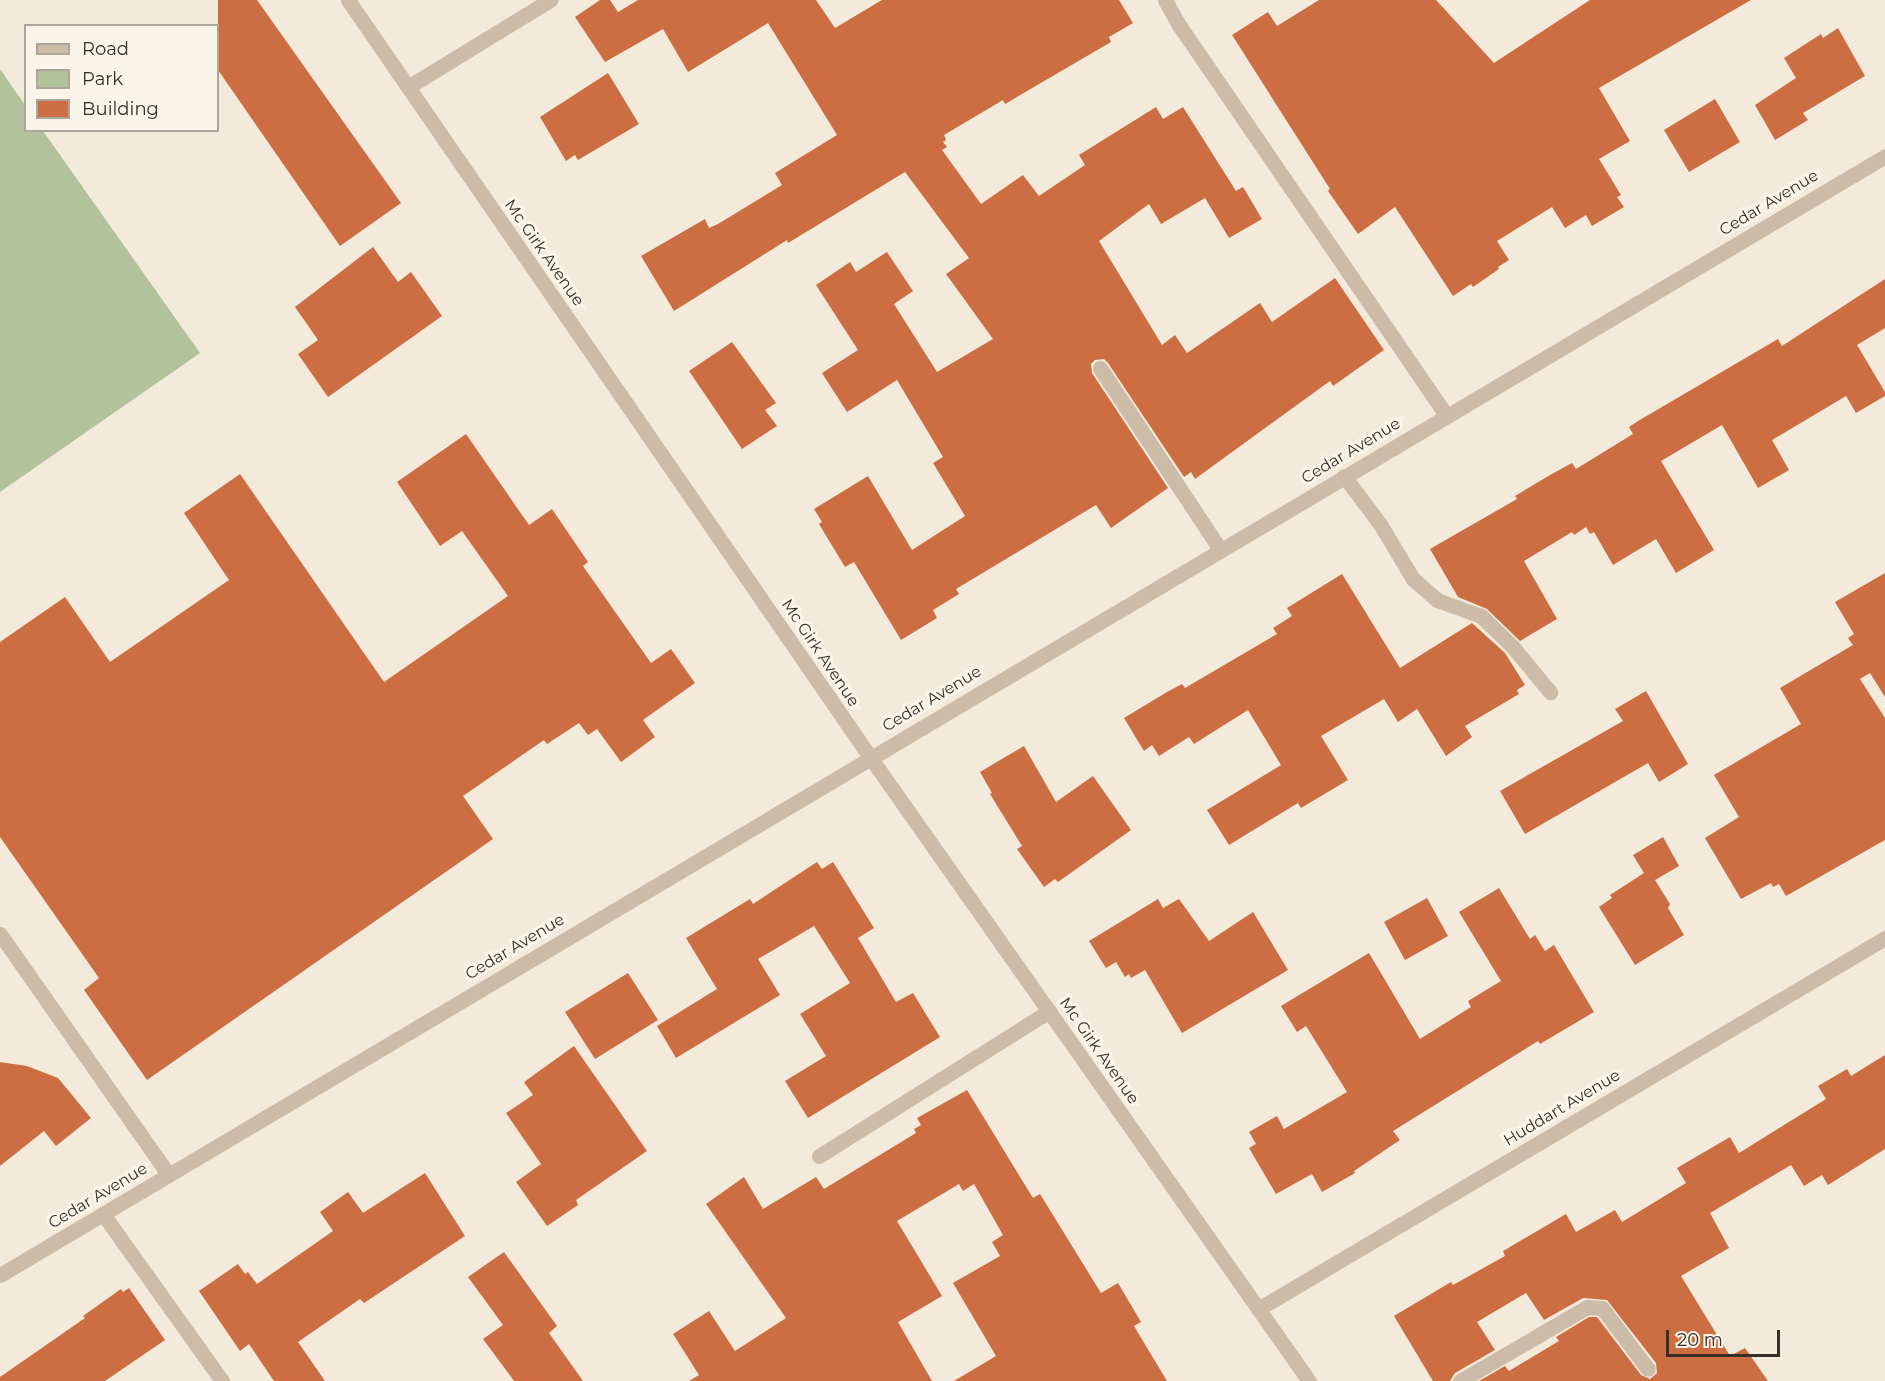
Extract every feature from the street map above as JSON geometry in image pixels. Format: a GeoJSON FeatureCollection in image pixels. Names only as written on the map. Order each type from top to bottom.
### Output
{"type":"FeatureCollection","features":[{"type":"Feature","properties":{"kind":"street","name":"Mc Girk Avenue"},"geometry":{"type":"LineString","coordinates":[[348,0],[870,757],[1309,1381]]}},
{"type":"Feature","properties":{"kind":"street"},"geometry":{"type":"LineString","coordinates":[[408,87],[550,0]]}},
{"type":"Feature","properties":{"kind":"street"},"geometry":{"type":"LineString","coordinates":[[1165,0],[1179,25],[1446,415]]}},
{"type":"Feature","properties":{"kind":"street","name":"Cedar Avenue"},"geometry":{"type":"LineString","coordinates":[[0,1275],[1885,156]]}},
{"type":"Feature","properties":{"kind":"street"},"geometry":{"type":"LineString","coordinates":[[1100,368],[1220,549]]}},
{"type":"Feature","properties":{"kind":"street"},"geometry":{"type":"LineString","coordinates":[[1344,476],[1380,524],[1413,579],[1437,600],[1481,616],[1491,624],[1550,692]]}},
{"type":"Feature","properties":{"kind":"street"},"geometry":{"type":"LineString","coordinates":[[0,934],[169,1174]]}},
{"type":"Feature","properties":{"kind":"street","name":"Huddart Avenue"},"geometry":{"type":"LineString","coordinates":[[1258,1309],[1885,938]]}},
{"type":"Feature","properties":{"kind":"street"},"geometry":{"type":"LineString","coordinates":[[819,1156],[1049,1011]]}},
{"type":"Feature","properties":{"kind":"street"},"geometry":{"type":"LineString","coordinates":[[103,1214],[222,1381]]}},
{"type":"Feature","properties":{"kind":"street"},"geometry":{"type":"LineString","coordinates":[[1460,1381],[1587,1307],[1602,1308],[1648,1369]]}},
{"type":"Feature","properties":{"kind":"green space"},"geometry":{"type":"Polygon","coordinates":[[[0,69],[24,104],[24,132],[44,132],[200,353],[0,492],[0,69]]]}},
{"type":"Feature","properties":{"kind":"building"},"geometry":{"type":"Polygon","coordinates":[[[218,0],[257,0],[401,203],[340,246],[219,71],[218,0]]]}},
{"type":"Feature","properties":{"kind":"building"},"geometry":{"type":"Polygon","coordinates":[[[600,0],[610,0],[618,12],[638,0],[816,0],[835,28],[882,0],[1119,0],[1133,23],[1109,37],[1111,42],[1005,104],[1003,100],[944,135],[946,140],[943,142],[947,147],[942,150],[981,204],[1023,175],[1039,196],[1085,165],[1079,155],[1156,107],[1163,119],[1183,107],[1236,191],[1243,187],[1262,219],[1229,238],[1205,198],[1161,224],[1149,204],[1099,241],[1162,345],[1175,335],[1187,353],[1260,303],[1272,322],[1335,278],[1384,350],[1333,386],[1330,381],[1195,479],[1191,472],[1184,477],[1108,363],[1104,359],[1095,360],[1091,364],[1092,373],[1168,488],[1111,528],[1096,505],[956,589],[959,594],[933,610],[937,618],[901,640],[854,562],[845,567],[819,524],[822,522],[814,509],[868,476],[912,550],[965,516],[933,463],[943,457],[897,380],[847,412],[822,373],[858,350],[816,285],[850,262],[856,272],[887,252],[913,291],[894,304],[937,372],[993,339],[946,274],[969,258],[905,172],[788,243],[787,240],[674,311],[641,256],[705,219],[709,228],[718,224],[782,185],[775,173],[837,135],[768,23],[688,72],[663,29],[605,62],[575,17],[600,0]]]}},
{"type":"Feature","properties":{"kind":"building"},"geometry":{"type":"Polygon","coordinates":[[[1319,0],[1436,0],[1494,63],[1590,0],[1751,0],[1599,88],[1630,141],[1599,159],[1621,195],[1617,197],[1624,207],[1592,226],[1586,215],[1565,228],[1552,207],[1497,241],[1509,260],[1473,287],[1471,284],[1453,296],[1395,207],[1358,234],[1328,191],[1330,189],[1232,35],[1268,12],[1277,26],[1319,0]]]}},
{"type":"Feature","properties":{"kind":"building"},"geometry":{"type":"Polygon","coordinates":[[[1838,28],[1865,76],[1803,113],[1808,120],[1775,140],[1755,105],[1796,78],[1784,58],[1821,34],[1823,38],[1838,28]]]}},
{"type":"Feature","properties":{"kind":"building"},"geometry":{"type":"Polygon","coordinates":[[[608,73],[639,124],[578,160],[575,155],[566,161],[540,117],[608,73]]]}},
{"type":"Feature","properties":{"kind":"building"},"geometry":{"type":"Polygon","coordinates":[[[1715,99],[1740,142],[1689,172],[1664,130],[1715,99]]]}},
{"type":"Feature","properties":{"kind":"building"},"geometry":{"type":"Polygon","coordinates":[[[373,247],[398,282],[411,272],[442,316],[328,397],[298,354],[318,340],[295,307],[373,247]]]}},
{"type":"Feature","properties":{"kind":"building"},"geometry":{"type":"Polygon","coordinates":[[[1885,279],[1885,328],[1857,345],[1885,392],[1885,396],[1856,413],[1846,396],[1772,440],[1789,470],[1758,488],[1722,425],[1661,461],[1714,550],[1676,573],[1656,539],[1613,565],[1594,532],[1590,534],[1586,527],[1574,535],[1572,532],[1524,561],[1557,619],[1520,641],[1487,609],[1458,597],[1430,549],[1517,499],[1515,496],[1550,475],[1572,463],[1576,469],[1633,434],[1629,427],[1638,421],[1778,339],[1782,346],[1885,279]]]}},
{"type":"Feature","properties":{"kind":"building"},"geometry":{"type":"Polygon","coordinates":[[[732,342],[776,403],[765,410],[777,426],[742,449],[689,371],[732,342]]]}},
{"type":"Feature","properties":{"kind":"building"},"geometry":{"type":"Polygon","coordinates":[[[466,434],[529,525],[552,509],[588,562],[583,566],[651,663],[671,649],[695,683],[643,720],[655,737],[621,762],[597,729],[588,735],[579,723],[547,744],[544,740],[463,796],[493,839],[147,1080],[84,990],[99,978],[0,837],[0,642],[65,597],[110,662],[229,580],[184,513],[240,474],[384,682],[508,596],[462,531],[440,546],[397,482],[466,434]]]}},
{"type":"Feature","properties":{"kind":"building"},"geometry":{"type":"Polygon","coordinates":[[[1885,573],[1885,697],[1870,673],[1860,679],[1885,718],[1885,840],[1786,896],[1779,884],[1773,887],[1771,883],[1741,899],[1705,838],[1739,817],[1714,775],[1801,724],[1780,688],[1853,645],[1848,638],[1854,634],[1835,602],[1885,573]]]}},
{"type":"Feature","properties":{"kind":"building"},"geometry":{"type":"Polygon","coordinates":[[[1342,574],[1400,668],[1472,623],[1505,653],[1525,685],[1517,690],[1519,694],[1465,726],[1472,737],[1446,756],[1417,709],[1398,722],[1384,699],[1321,736],[1348,780],[1301,808],[1298,803],[1229,845],[1207,810],[1281,765],[1248,710],[1194,744],[1189,737],[1159,756],[1152,745],[1144,751],[1124,718],[1182,684],[1185,688],[1277,634],[1273,628],[1292,616],[1287,608],[1342,574]]]}},
{"type":"Feature","properties":{"kind":"building"},"geometry":{"type":"Polygon","coordinates":[[[1646,691],[1688,764],[1659,782],[1648,763],[1525,834],[1500,791],[1623,721],[1615,709],[1646,691]]]}},
{"type":"Feature","properties":{"kind":"building"},"geometry":{"type":"Polygon","coordinates":[[[1024,746],[1056,802],[1093,776],[1131,830],[1058,882],[1055,879],[1044,887],[1017,849],[1022,846],[990,794],[992,793],[980,772],[1024,746]]]}},
{"type":"Feature","properties":{"kind":"building"},"geometry":{"type":"Polygon","coordinates":[[[1663,837],[1679,866],[1655,880],[1670,904],[1668,908],[1684,935],[1635,965],[1599,907],[1612,898],[1610,895],[1644,873],[1633,855],[1663,837]]]}},
{"type":"Feature","properties":{"kind":"building"},"geometry":{"type":"Polygon","coordinates":[[[817,862],[822,869],[833,862],[874,928],[858,938],[896,1002],[913,993],[940,1037],[808,1118],[785,1081],[826,1056],[800,1014],[850,983],[814,926],[758,959],[780,995],[676,1058],[657,1026],[717,989],[686,938],[750,899],[753,904],[817,862]]]}},
{"type":"Feature","properties":{"kind":"building"},"geometry":{"type":"Polygon","coordinates":[[[1499,888],[1530,939],[1535,935],[1545,951],[1554,945],[1594,1012],[1540,1044],[1538,1041],[1393,1131],[1400,1140],[1354,1171],[1355,1173],[1322,1192],[1312,1174],[1276,1194],[1249,1148],[1256,1144],[1249,1132],[1277,1116],[1284,1129],[1347,1092],[1306,1026],[1297,1032],[1281,1006],[1369,953],[1420,1039],[1471,1007],[1468,1001],[1501,981],[1459,912],[1499,888]]]}},
{"type":"Feature","properties":{"kind":"building"},"geometry":{"type":"Polygon","coordinates":[[[1427,898],[1448,936],[1405,960],[1384,922],[1427,898]]]}},
{"type":"Feature","properties":{"kind":"building"},"geometry":{"type":"Polygon","coordinates":[[[1158,899],[1163,908],[1179,899],[1209,941],[1253,912],[1288,970],[1182,1033],[1145,970],[1131,978],[1129,974],[1125,977],[1116,962],[1106,968],[1089,941],[1158,899]]]}},
{"type":"Feature","properties":{"kind":"building"},"geometry":{"type":"Polygon","coordinates":[[[628,973],[658,1020],[595,1059],[565,1012],[628,973]]]}},
{"type":"Feature","properties":{"kind":"building"},"geometry":{"type":"Polygon","coordinates":[[[574,1046],[647,1151],[576,1200],[578,1205],[547,1226],[516,1182],[541,1164],[506,1113],[533,1095],[524,1082],[574,1046]]]}},
{"type":"Feature","properties":{"kind":"building"},"geometry":{"type":"Polygon","coordinates":[[[1885,1055],[1885,1149],[1828,1185],[1822,1175],[1804,1186],[1791,1165],[1710,1213],[1729,1248],[1681,1276],[1730,1356],[1745,1348],[1768,1381],[1479,1381],[1505,1366],[1509,1371],[1559,1341],[1556,1337],[1589,1317],[1597,1317],[1641,1375],[1650,1379],[1657,1373],[1656,1363],[1607,1300],[1583,1298],[1544,1320],[1526,1293],[1477,1322],[1495,1350],[1455,1373],[1450,1381],[1433,1381],[1394,1316],[1451,1282],[1453,1285],[1505,1256],[1503,1251],[1566,1214],[1576,1232],[1615,1210],[1622,1222],[1686,1183],[1677,1168],[1730,1137],[1739,1153],[1826,1099],[1818,1086],[1847,1069],[1851,1076],[1885,1055]]]}},
{"type":"Feature","properties":{"kind":"building"},"geometry":{"type":"Polygon","coordinates":[[[0,1062],[27,1066],[58,1078],[91,1118],[56,1146],[44,1131],[0,1166],[0,1062]]]}},
{"type":"Feature","properties":{"kind":"building"},"geometry":{"type":"Polygon","coordinates":[[[967,1090],[1033,1198],[1040,1194],[1101,1293],[1118,1283],[1141,1322],[1134,1326],[1167,1381],[954,1381],[996,1356],[953,1283],[1000,1256],[992,1242],[1003,1235],[974,1184],[963,1191],[959,1184],[897,1221],[942,1296],[898,1322],[932,1381],[689,1381],[699,1375],[673,1334],[709,1311],[735,1351],[786,1318],[706,1204],[744,1177],[763,1209],[816,1177],[824,1189],[916,1133],[914,1129],[921,1125],[917,1118],[967,1090]]]}},
{"type":"Feature","properties":{"kind":"building"},"geometry":{"type":"Polygon","coordinates":[[[425,1173],[465,1236],[364,1303],[360,1299],[298,1342],[325,1381],[274,1381],[249,1344],[240,1351],[199,1291],[238,1264],[245,1274],[248,1272],[257,1284],[333,1231],[320,1212],[348,1192],[363,1213],[425,1173]]]}},
{"type":"Feature","properties":{"kind":"building"},"geometry":{"type":"Polygon","coordinates":[[[504,1252],[557,1326],[549,1333],[583,1381],[514,1381],[483,1339],[503,1325],[468,1277],[504,1252]]]}},
{"type":"Feature","properties":{"kind":"building"},"geometry":{"type":"Polygon","coordinates":[[[129,1288],[165,1340],[105,1381],[0,1381],[0,1377],[85,1318],[83,1316],[121,1289],[123,1292],[129,1288]]]}}]}
